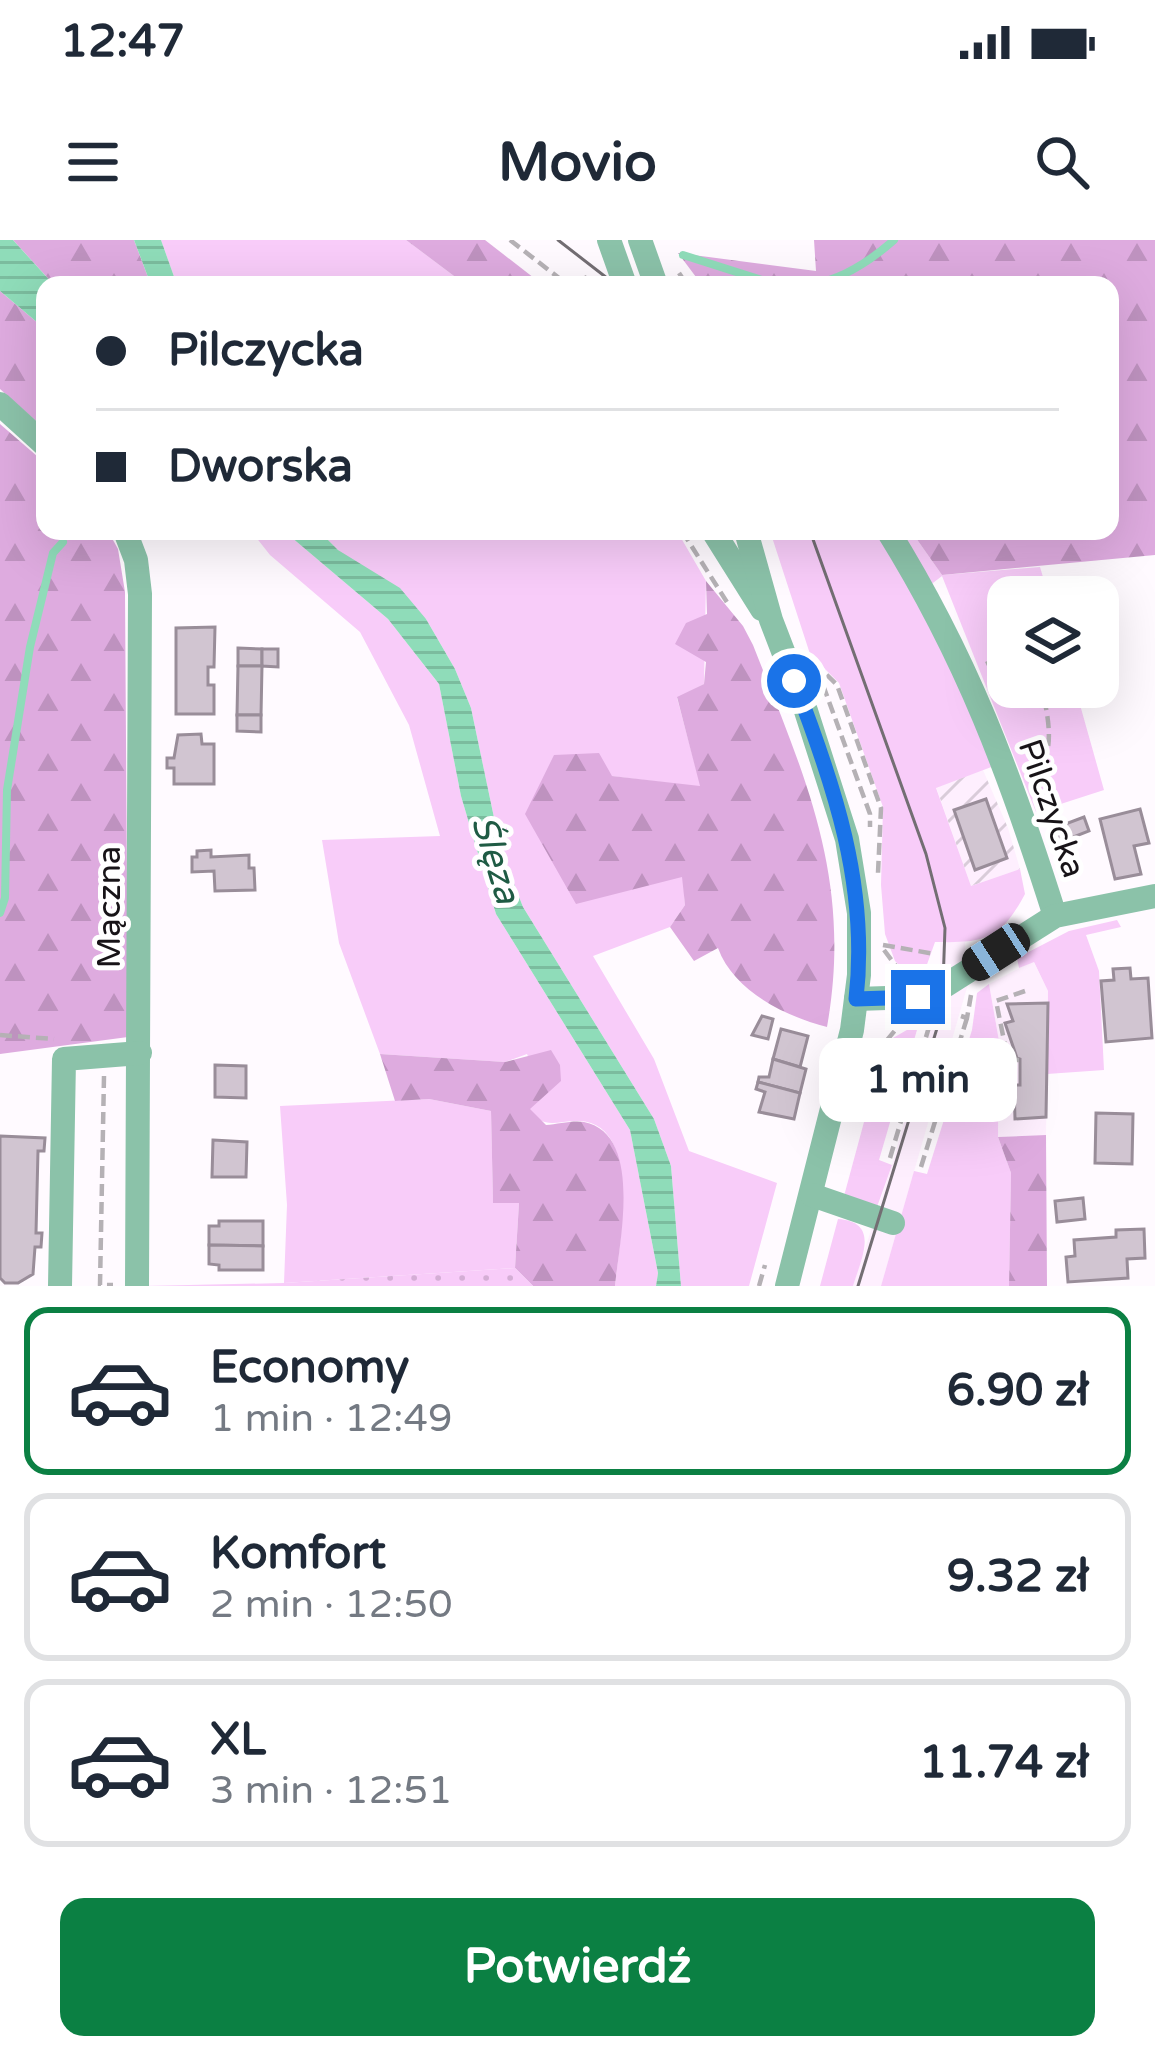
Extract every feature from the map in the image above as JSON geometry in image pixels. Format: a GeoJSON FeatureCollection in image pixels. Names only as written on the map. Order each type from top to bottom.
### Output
{"type":"FeatureCollection","features":[{"type":"Feature","properties":{"kind":"street"},"geometry":{"type":"LineString","coordinates":[[609,240],[623,276]]}},
{"type":"Feature","properties":{"kind":"street"},"geometry":{"type":"LineString","coordinates":[[640,240],[653,276]]}},
{"type":"Feature","properties":{"kind":"street"},"geometry":{"type":"LineString","coordinates":[[0,404],[36,437]]}},
{"type":"Feature","properties":{"kind":"street","name":"Mączna"},"geometry":{"type":"LineString","coordinates":[[128,540],[140,594],[137,1286]]}},
{"type":"Feature","properties":{"kind":"street"},"geometry":{"type":"LineString","coordinates":[[719,540],[771,620]]}},
{"type":"Feature","properties":{"kind":"street"},"geometry":{"type":"LineString","coordinates":[[749,540],[771,620],[847,839],[860,913],[856,999],[843,1071],[787,1286]]}},
{"type":"Feature","properties":{"kind":"street","name":"Pilczycka"},"geometry":{"type":"LineString","coordinates":[[893,540],[956,652],[1017,796],[1054,916]]}},
{"type":"Feature","properties":{"kind":"street"},"geometry":{"type":"LineString","coordinates":[[856,999],[908,1000],[932,992],[1054,916],[1155,896]]}},
{"type":"Feature","properties":{"kind":"street"},"geometry":{"type":"LineString","coordinates":[[60,1286],[64,1059],[140,1053]]}},
{"type":"Feature","properties":{"kind":"street"},"geometry":{"type":"LineString","coordinates":[[812,1195],[892,1223]]}},
{"type":"Feature","properties":{"kind":"path"},"geometry":{"type":"LineString","coordinates":[[510,240],[556,276]]}},
{"type":"Feature","properties":{"kind":"path"},"geometry":{"type":"LineString","coordinates":[[688,540],[730,608]]}},
{"type":"Feature","properties":{"kind":"path"},"geometry":{"type":"LineString","coordinates":[[1017,796],[1041,773],[1051,726],[1046,708]]}},
{"type":"Feature","properties":{"kind":"path"},"geometry":{"type":"LineString","coordinates":[[908,982],[880,944],[935,954]]}},
{"type":"Feature","properties":{"kind":"path"},"geometry":{"type":"LineString","coordinates":[[1018,1060],[1008,1060],[996,1001],[1025,991]]}},
{"type":"Feature","properties":{"kind":"path"},"geometry":{"type":"LineString","coordinates":[[890,1158],[929,1027],[928,1011]]}},
{"type":"Feature","properties":{"kind":"path"},"geometry":{"type":"LineString","coordinates":[[863,1091],[882,1046],[904,1018]]}},
{"type":"Feature","properties":{"kind":"path"},"geometry":{"type":"LineString","coordinates":[[922,1167],[967,1018]]}},
{"type":"Feature","properties":{"kind":"path"},"geometry":{"type":"LineString","coordinates":[[105,1055],[100,1285],[137,1286]]}},
{"type":"Feature","properties":{"kind":"shaded area"},"geometry":{"type":"Polygon","coordinates":[[[161,240],[406,240],[454,276],[174,276],[161,240]]]}},
{"type":"Feature","properties":{"kind":"shaded area"},"geometry":{"type":"Polygon","coordinates":[[[258,540],[295,540],[388,619],[439,684],[461,796],[496,914],[630,1130],[658,1273],[656,1286],[615,1286],[622,1216],[620,1163],[612,1142],[599,1127],[579,1121],[546,1122],[529,1109],[544,1095],[527,1054],[505,1062],[380,1054],[339,943],[322,840],[440,836],[409,725],[360,632],[258,540]]]}},
{"type":"Feature","properties":{"kind":"shaded area"},"geometry":{"type":"Polygon","coordinates":[[[328,540],[682,540],[706,581],[704,684],[677,698],[701,787],[611,776],[555,755],[683,876],[685,905],[670,927],[593,956],[654,1059],[689,1151],[777,1183],[749,1286],[681,1286],[671,1166],[654,1119],[523,907],[501,851],[471,708],[455,669],[426,619],[328,540]]]}},
{"type":"Feature","properties":{"kind":"shaded area"},"geometry":{"type":"Polygon","coordinates":[[[773,540],[887,540],[918,592],[994,766],[936,788],[971,886],[1020,869],[1025,894],[1007,921],[989,936],[935,942],[919,975],[908,974],[895,961],[885,934],[883,807],[839,683],[810,654],[773,540]]]}},
{"type":"Feature","properties":{"kind":"shaded area"},"geometry":{"type":"Polygon","coordinates":[[[901,540],[917,540],[942,575],[1040,567],[1043,576],[987,576],[987,689],[942,576],[929,586],[901,540]]]}},
{"type":"Feature","properties":{"kind":"shaded area"},"geometry":{"type":"Polygon","coordinates":[[[995,708],[1081,708],[1104,790],[1036,812],[995,708]]]}},
{"type":"Feature","properties":{"kind":"shaded area"},"geometry":{"type":"Polygon","coordinates":[[[983,770],[1020,869],[971,886],[936,787],[983,770]]]}},
{"type":"Feature","properties":{"kind":"shaded area"},"geometry":{"type":"Polygon","coordinates":[[[1117,920],[1121,927],[1086,935],[1099,971],[1104,1070],[1047,1074],[1048,991],[1034,962],[1019,968],[1017,958],[1069,931],[1117,920]]]}},
{"type":"Feature","properties":{"kind":"shaded area"},"geometry":{"type":"Polygon","coordinates":[[[940,942],[965,942],[966,959],[940,975],[940,942]]]}},
{"type":"Feature","properties":{"kind":"shaded area"},"geometry":{"type":"Polygon","coordinates":[[[1033,961],[1048,991],[1046,1135],[998,1137],[999,1041],[989,984],[1033,961]]]}},
{"type":"Feature","properties":{"kind":"shaded area"},"geometry":{"type":"Polygon","coordinates":[[[968,984],[881,1286],[853,1286],[938,1003],[968,984]]]}},
{"type":"Feature","properties":{"kind":"shaded area"},"geometry":{"type":"Polygon","coordinates":[[[989,984],[999,1041],[998,1137],[1011,1173],[1009,1286],[881,1286],[914,1171],[927,1174],[972,1030],[977,993],[989,984]]]}},
{"type":"Feature","properties":{"kind":"shaded area"},"geometry":{"type":"Polygon","coordinates":[[[919,1023],[879,1160],[892,1165],[877,1207],[844,1196],[884,1048],[919,1023]]]}},
{"type":"Feature","properties":{"kind":"shaded area"},"geometry":{"type":"Polygon","coordinates":[[[429,1099],[491,1111],[493,1203],[519,1203],[515,1268],[284,1283],[287,1205],[280,1106],[429,1099]]]}},
{"type":"Feature","properties":{"kind":"shaded area"},"geometry":{"type":"Polygon","coordinates":[[[838,1219],[860,1227],[863,1254],[853,1286],[820,1286],[838,1219]]]}},
{"type":"Feature","properties":{"kind":"shaded area"},"geometry":{"type":"Polygon","coordinates":[[[515,1268],[533,1286],[143,1286],[284,1283],[515,1268]]]}},
{"type":"Feature","properties":{"kind":"green space"},"geometry":{"type":"Polygon","coordinates":[[[13,240],[134,240],[148,276],[46,276],[13,240]]]}},
{"type":"Feature","properties":{"kind":"green space"},"geometry":{"type":"Polygon","coordinates":[[[406,240],[485,240],[531,276],[454,276],[406,240]]]}},
{"type":"Feature","properties":{"kind":"green space"},"geometry":{"type":"Polygon","coordinates":[[[814,240],[1155,240],[1155,555],[942,575],[917,540],[1119,540],[1119,276],[695,276],[678,253],[816,271],[814,240]]]}},
{"type":"Feature","properties":{"kind":"green space"},"geometry":{"type":"Polygon","coordinates":[[[0,291],[36,321],[36,421],[0,389],[0,291]]]}},
{"type":"Feature","properties":{"kind":"green space"},"geometry":{"type":"Polygon","coordinates":[[[0,424],[36,455],[36,540],[113,540],[118,549],[125,592],[128,1037],[0,1054],[0,424]]]}},
{"type":"Feature","properties":{"kind":"green space"},"geometry":{"type":"Polygon","coordinates":[[[706,581],[753,645],[820,831],[834,924],[827,1027],[794,1016],[748,989],[718,948],[694,961],[670,927],[685,905],[682,877],[576,904],[525,814],[554,755],[599,753],[612,776],[700,786],[677,697],[704,684],[706,662],[675,644],[686,623],[707,614],[706,581]]]}},
{"type":"Feature","properties":{"kind":"green space"},"geometry":{"type":"Polygon","coordinates":[[[551,1050],[560,1065],[561,1081],[530,1109],[546,1125],[584,1122],[603,1131],[615,1147],[621,1168],[623,1218],[615,1286],[533,1286],[515,1268],[519,1203],[493,1203],[491,1111],[429,1099],[395,1101],[380,1054],[505,1062],[551,1050]]]}},
{"type":"Feature","properties":{"kind":"green space"},"geometry":{"type":"Polygon","coordinates":[[[1046,1135],[1047,1286],[1009,1286],[1011,1173],[998,1137],[1046,1135]]]}},
{"type":"Feature","properties":{"kind":"water"},"geometry":{"type":"Polygon","coordinates":[[[0,240],[13,240],[46,276],[36,276],[36,321],[0,291],[0,240]]]}},
{"type":"Feature","properties":{"kind":"water"},"geometry":{"type":"Polygon","coordinates":[[[134,240],[161,240],[174,276],[148,276],[134,240]]]}},
{"type":"Feature","properties":{"kind":"water","name":"Ślęza"},"geometry":{"type":"Polygon","coordinates":[[[295,540],[328,540],[400,588],[426,619],[455,669],[471,708],[501,851],[523,907],[654,1119],[671,1166],[681,1286],[656,1286],[658,1273],[630,1130],[496,914],[461,796],[439,684],[388,619],[295,540]]]}},
{"type":"Feature","properties":{"kind":"building"},"geometry":{"type":"Polygon","coordinates":[[[215,627],[214,667],[208,667],[208,685],[214,685],[214,714],[176,714],[176,628],[215,627]]]}},
{"type":"Feature","properties":{"kind":"building"},"geometry":{"type":"Polygon","coordinates":[[[238,648],[262,649],[262,666],[238,666],[238,648]]]}},
{"type":"Feature","properties":{"kind":"building"},"geometry":{"type":"Polygon","coordinates":[[[262,649],[278,649],[278,667],[262,666],[262,649]]]}},
{"type":"Feature","properties":{"kind":"building"},"geometry":{"type":"Polygon","coordinates":[[[238,666],[262,666],[261,715],[237,715],[238,666]]]}},
{"type":"Feature","properties":{"kind":"building"},"geometry":{"type":"Polygon","coordinates":[[[237,715],[261,715],[261,732],[237,731],[237,715]]]}},
{"type":"Feature","properties":{"kind":"building"},"geometry":{"type":"Polygon","coordinates":[[[201,734],[202,744],[214,744],[214,784],[174,784],[174,768],[167,768],[167,758],[174,758],[178,735],[201,734]]]}},
{"type":"Feature","properties":{"kind":"building"},"geometry":{"type":"Polygon","coordinates":[[[986,799],[1007,858],[975,870],[954,810],[986,799]]]}},
{"type":"Feature","properties":{"kind":"building"},"geometry":{"type":"Polygon","coordinates":[[[1140,809],[1149,843],[1134,846],[1141,874],[1115,879],[1100,819],[1140,809]]]}},
{"type":"Feature","properties":{"kind":"building"},"geometry":{"type":"Polygon","coordinates":[[[1084,817],[1089,831],[1058,843],[1052,829],[1084,817]]]}},
{"type":"Feature","properties":{"kind":"building"},"geometry":{"type":"Polygon","coordinates":[[[211,850],[211,857],[249,855],[255,890],[215,891],[214,871],[192,872],[197,851],[211,850]]]}},
{"type":"Feature","properties":{"kind":"building"},"geometry":{"type":"Polygon","coordinates":[[[1130,968],[1131,979],[1148,978],[1152,1038],[1106,1042],[1101,981],[1114,980],[1113,969],[1130,968]]]}},
{"type":"Feature","properties":{"kind":"building"},"geometry":{"type":"Polygon","coordinates":[[[1048,1003],[1046,1117],[1015,1119],[1014,1085],[1020,1085],[1020,1059],[1005,1023],[1013,1021],[1007,1004],[1048,1003]]]}},
{"type":"Feature","properties":{"kind":"building"},"geometry":{"type":"Polygon","coordinates":[[[762,1016],[773,1019],[768,1039],[752,1035],[762,1016]]]}},
{"type":"Feature","properties":{"kind":"building"},"geometry":{"type":"Polygon","coordinates":[[[781,1029],[808,1036],[800,1067],[773,1059],[781,1029]]]}},
{"type":"Feature","properties":{"kind":"building"},"geometry":{"type":"Polygon","coordinates":[[[773,1059],[806,1069],[800,1093],[758,1082],[759,1077],[769,1077],[773,1059]]]}},
{"type":"Feature","properties":{"kind":"building"},"geometry":{"type":"Polygon","coordinates":[[[215,1065],[246,1066],[246,1098],[215,1097],[215,1065]]]}},
{"type":"Feature","properties":{"kind":"building"},"geometry":{"type":"Polygon","coordinates":[[[758,1082],[800,1093],[794,1119],[759,1112],[765,1092],[756,1089],[758,1082]]]}},
{"type":"Feature","properties":{"kind":"building"},"geometry":{"type":"Polygon","coordinates":[[[1096,1113],[1133,1114],[1132,1164],[1095,1163],[1096,1113]]]}},
{"type":"Feature","properties":{"kind":"building"},"geometry":{"type":"Polygon","coordinates":[[[0,1136],[45,1138],[44,1151],[38,1151],[36,1233],[42,1233],[41,1247],[35,1247],[33,1274],[18,1283],[0,1278],[0,1136]]]}},
{"type":"Feature","properties":{"kind":"building"},"geometry":{"type":"Polygon","coordinates":[[[213,1140],[247,1142],[246,1177],[212,1177],[213,1140]]]}},
{"type":"Feature","properties":{"kind":"building"},"geometry":{"type":"Polygon","coordinates":[[[1083,1198],[1085,1219],[1057,1222],[1055,1201],[1083,1198]]]}},
{"type":"Feature","properties":{"kind":"building"},"geometry":{"type":"Polygon","coordinates":[[[219,1221],[263,1221],[263,1246],[209,1245],[209,1226],[219,1226],[219,1221]]]}},
{"type":"Feature","properties":{"kind":"building"},"geometry":{"type":"Polygon","coordinates":[[[1144,1229],[1145,1258],[1127,1259],[1128,1278],[1068,1282],[1066,1257],[1075,1256],[1074,1240],[1144,1229]]]}},
{"type":"Feature","properties":{"kind":"building"},"geometry":{"type":"Polygon","coordinates":[[[209,1245],[263,1246],[263,1270],[219,1270],[219,1265],[209,1264],[209,1245]]]}},
{"type":"Feature","properties":{"kind":"waterway"},"geometry":{"type":"LineString","coordinates":[[838,276],[894,240]]}},
{"type":"Feature","properties":{"kind":"waterway"},"geometry":{"type":"LineString","coordinates":[[683,255],[749,276]]}},
{"type":"Feature","properties":{"kind":"waterway"},"geometry":{"type":"LineString","coordinates":[[0,913],[5,898],[7,790],[30,647],[53,553],[63,542]]}},
{"type":"Feature","properties":{"kind":"tram line"},"geometry":{"type":"LineString","coordinates":[[558,240],[604,276]]}},
{"type":"Feature","properties":{"kind":"tram line"},"geometry":{"type":"LineString","coordinates":[[813,540],[926,854],[945,928],[942,1012],[858,1286]]}},
{"type":"Feature","properties":{"kind":"route"},"geometry":{"type":"LineString","coordinates":[[794,681],[853,864],[860,913],[856,999],[918,997]]}}]}
